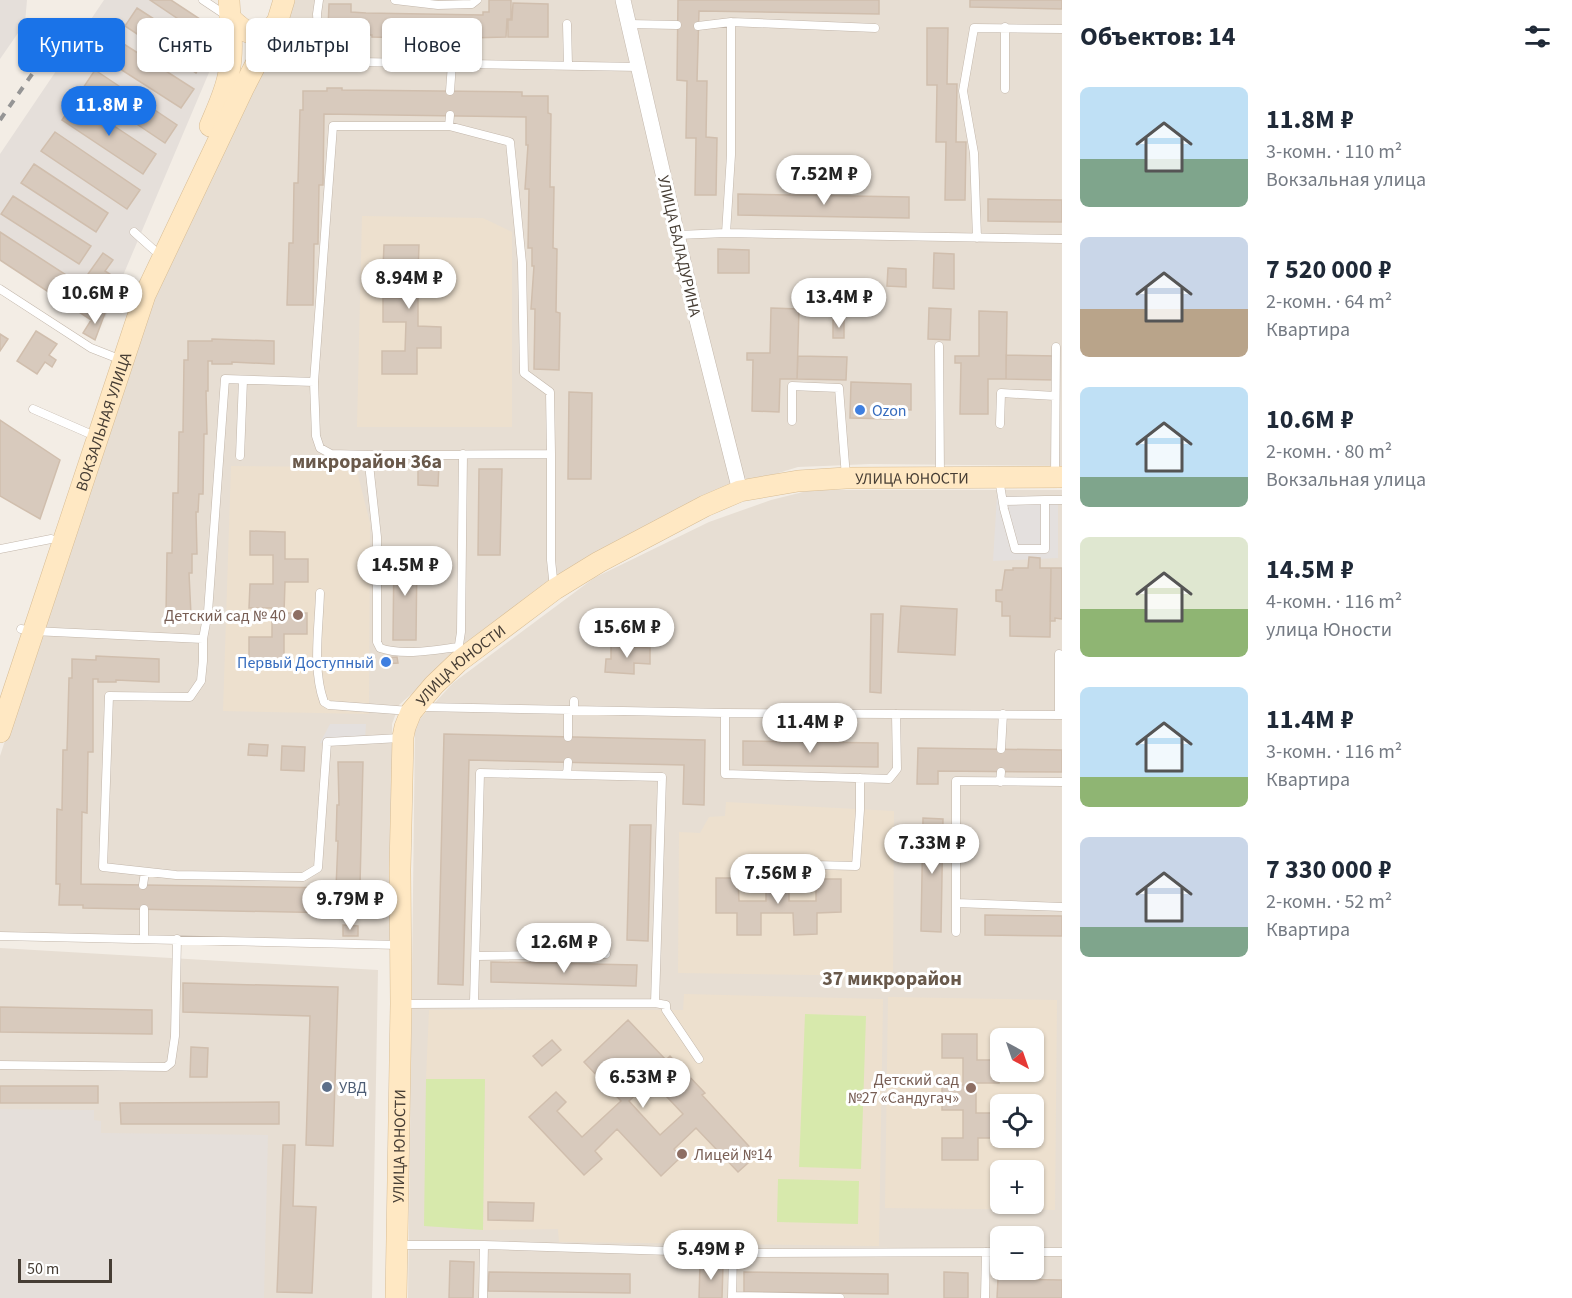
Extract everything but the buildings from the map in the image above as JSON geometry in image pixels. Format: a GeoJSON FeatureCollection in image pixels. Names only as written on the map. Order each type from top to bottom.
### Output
{"type":"FeatureCollection","features":[{"type":"Feature","properties":{"kind":"main road","name":"ВОКЗАЛЬНАЯ УЛИЦА"},"geometry":{"type":"LineString","coordinates":[[279,18],[284,0]]}},
{"type":"Feature","properties":{"kind":"main road"},"geometry":{"type":"LineString","coordinates":[[230,9],[246,30]]}},
{"type":"Feature","properties":{"kind":"main road","name":"ВОКЗАЛЬНАЯ УЛИЦА"},"geometry":{"type":"LineString","coordinates":[[0,732],[51,539],[133,300],[222,99],[230,71],[232,46],[230,9]]}},
{"type":"Feature","properties":{"kind":"main road","name":"ВОКЗАЛЬНАЯ УЛИЦА"},"geometry":{"type":"LineString","coordinates":[[0,689],[27,630],[145,295],[252,72]]}},
{"type":"Feature","properties":{"kind":"main road","name":"УЛИЦА ЮНОСТИ"},"geometry":{"type":"LineString","coordinates":[[396,1298],[403,737],[413,709],[441,696],[458,655],[555,589],[599,562],[705,506],[740,491],[798,481],[846,478],[1058,477]]}},
{"type":"Feature","properties":{"kind":"street","name":"УЛИЦА БАЛАДУРИНА"},"geometry":{"type":"LineString","coordinates":[[623,0],[693,304],[740,491]]}},
{"type":"Feature","properties":{"kind":"lane"},"geometry":{"type":"LineString","coordinates":[[203,0],[230,9]]}},
{"type":"Feature","properties":{"kind":"lane"},"geometry":{"type":"LineString","coordinates":[[316,18],[319,0]]}},
{"type":"Feature","properties":{"kind":"lane"},"geometry":{"type":"LineString","coordinates":[[394,0],[438,5],[472,4],[477,0]]}},
{"type":"Feature","properties":{"kind":"lane"},"geometry":{"type":"LineString","coordinates":[[698,26],[731,22],[875,27]]}},
{"type":"Feature","properties":{"kind":"lane"},"geometry":{"type":"LineString","coordinates":[[726,233],[731,155],[731,22]]}},
{"type":"Feature","properties":{"kind":"lane"},"geometry":{"type":"LineString","coordinates":[[567,24],[568,65]]}},
{"type":"Feature","properties":{"kind":"lane"},"geometry":{"type":"LineString","coordinates":[[629,24],[677,25]]}},
{"type":"Feature","properties":{"kind":"lane"},"geometry":{"type":"LineString","coordinates":[[1005,27],[1005,89]]}},
{"type":"Feature","properties":{"kind":"lane"},"geometry":{"type":"LineString","coordinates":[[977,238],[974,153],[963,91],[974,28],[1062,29]]}},
{"type":"Feature","properties":{"kind":"lane"},"geometry":{"type":"LineString","coordinates":[[482,64],[640,68]]}},
{"type":"Feature","properties":{"kind":"lane"},"geometry":{"type":"LineString","coordinates":[[450,91],[451,72]]}},
{"type":"Feature","properties":{"kind":"lane"},"geometry":{"type":"LineString","coordinates":[[449,126],[450,115]]}},
{"type":"Feature","properties":{"kind":"lane"},"geometry":{"type":"LineString","coordinates":[[551,454],[368,455],[331,454],[320,448],[316,436],[314,382],[333,126],[449,126],[510,142],[522,263],[524,373],[550,392],[551,454],[551,560],[555,589]]}},
{"type":"Feature","properties":{"kind":"lane"},"geometry":{"type":"LineString","coordinates":[[134,232],[154,250]]}},
{"type":"Feature","properties":{"kind":"lane"},"geometry":{"type":"LineString","coordinates":[[678,235],[726,233],[1062,239]]}},
{"type":"Feature","properties":{"kind":"lane"},"geometry":{"type":"LineString","coordinates":[[0,289],[91,348],[114,357]]}},
{"type":"Feature","properties":{"kind":"lane"},"geometry":{"type":"LineString","coordinates":[[939,346],[940,478]]}},
{"type":"Feature","properties":{"kind":"lane"},"geometry":{"type":"LineString","coordinates":[[1056,347],[1058,477]]}},
{"type":"Feature","properties":{"kind":"lane"},"geometry":{"type":"LineString","coordinates":[[314,382],[225,379],[201,681],[190,697],[109,696],[103,867],[176,875],[303,877],[318,868],[327,742],[403,737]]}},
{"type":"Feature","properties":{"kind":"lane"},"geometry":{"type":"LineString","coordinates":[[240,456],[243,380]]}},
{"type":"Feature","properties":{"kind":"lane"},"geometry":{"type":"LineString","coordinates":[[792,421],[792,386],[839,388],[846,478]]}},
{"type":"Feature","properties":{"kind":"lane"},"geometry":{"type":"LineString","coordinates":[[1000,424],[1001,393],[1055,396]]}},
{"type":"Feature","properties":{"kind":"lane"},"geometry":{"type":"LineString","coordinates":[[33,409],[88,433]]}},
{"type":"Feature","properties":{"kind":"lane"},"geometry":{"type":"LineString","coordinates":[[368,455],[377,537],[377,642],[380,648],[389,651],[425,651],[458,655],[461,632],[463,454]]}},
{"type":"Feature","properties":{"kind":"lane"},"geometry":{"type":"LineString","coordinates":[[999,478],[1015,549],[1045,549],[1045,500]]}},
{"type":"Feature","properties":{"kind":"lane"},"geometry":{"type":"LineString","coordinates":[[1003,501],[1062,500]]}},
{"type":"Feature","properties":{"kind":"lane"},"geometry":{"type":"LineString","coordinates":[[0,549],[51,539]]}},
{"type":"Feature","properties":{"kind":"lane"},"geometry":{"type":"LineString","coordinates":[[320,594],[318,669],[324,702],[329,705],[413,709]]}},
{"type":"Feature","properties":{"kind":"lane"},"geometry":{"type":"LineString","coordinates":[[27,630],[203,639]]}},
{"type":"Feature","properties":{"kind":"lane"},"geometry":{"type":"LineString","coordinates":[[441,696],[571,710],[1060,715],[1059,654]]}},
{"type":"Feature","properties":{"kind":"lane"},"geometry":{"type":"LineString","coordinates":[[568,737],[574,701]]}},
{"type":"Feature","properties":{"kind":"lane"},"geometry":{"type":"LineString","coordinates":[[725,713],[725,774],[889,779],[897,769],[896,714]]}},
{"type":"Feature","properties":{"kind":"lane"},"geometry":{"type":"LineString","coordinates":[[1001,749],[1003,714]]}},
{"type":"Feature","properties":{"kind":"lane"},"geometry":{"type":"LineString","coordinates":[[567,775],[568,762]]}},
{"type":"Feature","properties":{"kind":"lane"},"geometry":{"type":"LineString","coordinates":[[1000,782],[1001,771]]}},
{"type":"Feature","properties":{"kind":"lane"},"geometry":{"type":"LineString","coordinates":[[474,1002],[480,773],[662,777],[655,1003]]}},
{"type":"Feature","properties":{"kind":"lane"},"geometry":{"type":"LineString","coordinates":[[771,864],[856,866],[860,778]]}},
{"type":"Feature","properties":{"kind":"lane"},"geometry":{"type":"LineString","coordinates":[[956,932],[956,781],[1062,782]]}},
{"type":"Feature","properties":{"kind":"lane"},"geometry":{"type":"LineString","coordinates":[[143,885],[145,872]]}},
{"type":"Feature","properties":{"kind":"lane"},"geometry":{"type":"LineString","coordinates":[[956,903],[1062,907]]}},
{"type":"Feature","properties":{"kind":"lane"},"geometry":{"type":"LineString","coordinates":[[144,909],[144,939]]}},
{"type":"Feature","properties":{"kind":"lane"},"geometry":{"type":"LineString","coordinates":[[0,936],[400,945]]}},
{"type":"Feature","properties":{"kind":"lane"},"geometry":{"type":"LineString","coordinates":[[0,1065],[166,1067],[171,1063],[175,1036],[177,939]]}},
{"type":"Feature","properties":{"kind":"lane"},"geometry":{"type":"LineString","coordinates":[[477,956],[606,954]]}},
{"type":"Feature","properties":{"kind":"lane"},"geometry":{"type":"LineString","coordinates":[[401,1004],[474,1002],[655,1003],[666,1005],[666,1010],[699,1059]]}},
{"type":"Feature","properties":{"kind":"lane"},"geometry":{"type":"LineString","coordinates":[[397,1245],[484,1245],[733,1253],[990,1252]]}},
{"type":"Feature","properties":{"kind":"lane"},"geometry":{"type":"LineString","coordinates":[[483,1298],[484,1245]]}},
{"type":"Feature","properties":{"kind":"lane"},"geometry":{"type":"LineString","coordinates":[[985,1298],[986,1252]]}},
{"type":"Feature","properties":{"kind":"lane"},"geometry":{"type":"LineString","coordinates":[[1044,1252],[1062,1252]]}},
{"type":"Feature","properties":{"kind":"lane"},"geometry":{"type":"LineString","coordinates":[[733,1253],[732,1297],[840,1298]]}},
{"type":"Feature","properties":{"kind":"shaded area"},"geometry":{"type":"Polygon","coordinates":[[[0,0],[27,0],[25,18],[18,18],[18,33],[0,59],[0,0]]]}},
{"type":"Feature","properties":{"kind":"shaded area"},"geometry":{"type":"Polygon","coordinates":[[[104,0],[168,0],[195,18],[137,18],[137,72],[209,72],[105,318],[0,249],[0,154],[55,72],[125,72],[125,18],[92,18],[104,0]]]}},
{"type":"Feature","properties":{"kind":"shaded area"},"geometry":{"type":"Polygon","coordinates":[[[293,0],[617,0],[732,483],[477,636],[399,705],[392,724],[395,937],[391,941],[0,933],[0,756],[141,323],[259,72],[370,72],[370,18],[285,18],[293,0]]]}},
{"type":"Feature","properties":{"kind":"shaded area"},"geometry":{"type":"Polygon","coordinates":[[[631,0],[1062,0],[1062,466],[870,464],[798,467],[752,481],[744,478],[739,469],[631,0]]]}},
{"type":"Feature","properties":{"kind":"shaded area"},"geometry":{"type":"Polygon","coordinates":[[[362,216],[483,218],[512,232],[512,427],[357,427],[362,216]]]}},
{"type":"Feature","properties":{"kind":"shaded area","name":"Детский сад № 40"},"geometry":{"type":"Polygon","coordinates":[[[231,466],[356,467],[370,523],[369,714],[223,711],[231,466]]]}},
{"type":"Feature","properties":{"kind":"shaded area"},"geometry":{"type":"Polygon","coordinates":[[[811,490],[1062,490],[1062,1298],[408,1298],[415,729],[418,721],[453,683],[594,578],[709,522],[771,500],[811,490]]]}},
{"type":"Feature","properties":{"kind":"shaded area"},"geometry":{"type":"Polygon","coordinates":[[[997,496],[1058,496],[1058,558],[993,561],[997,496]]]}},
{"type":"Feature","properties":{"kind":"shaded area"},"geometry":{"type":"Polygon","coordinates":[[[330,724],[366,724],[365,739],[320,743],[330,724]]]}},
{"type":"Feature","properties":{"kind":"shaded area"},"geometry":{"type":"Polygon","coordinates":[[[726,802],[894,811],[893,976],[678,973],[679,832],[700,833],[709,817],[725,816],[726,802]]]}},
{"type":"Feature","properties":{"kind":"shaded area"},"geometry":{"type":"Polygon","coordinates":[[[0,948],[378,970],[372,1298],[0,1298],[0,948]]]}},
{"type":"Feature","properties":{"kind":"shaded area","name":"Лицей №14"},"geometry":{"type":"Polygon","coordinates":[[[684,994],[883,999],[879,1246],[559,1242],[558,1229],[483,1230],[485,1079],[426,1079],[429,1010],[683,1010],[684,994]]]}},
{"type":"Feature","properties":{"kind":"shaded area","name":"Детский сад №27 «Сандугач»"},"geometry":{"type":"Polygon","coordinates":[[[888,997],[1057,1000],[1055,1210],[1044,1210],[1044,1160],[990,1160],[990,1209],[885,1208],[888,997]]]}},
{"type":"Feature","properties":{"kind":"shaded area"},"geometry":{"type":"Polygon","coordinates":[[[0,1109],[94,1110],[94,1120],[101,1121],[101,1133],[268,1135],[264,1298],[0,1298],[0,1109]]]}},
{"type":"Feature","properties":{"kind":"green space"},"geometry":{"type":"Polygon","coordinates":[[[805,1014],[866,1016],[861,1169],[799,1167],[805,1014]]]}},
{"type":"Feature","properties":{"kind":"green space"},"geometry":{"type":"Polygon","coordinates":[[[426,1079],[485,1079],[483,1230],[424,1226],[426,1079]]]}},
{"type":"Feature","properties":{"kind":"green space"},"geometry":{"type":"Polygon","coordinates":[[[778,1179],[859,1181],[858,1224],[777,1222],[778,1179]]]}},
{"type":"Feature","properties":{"kind":"railway"},"geometry":{"type":"LineString","coordinates":[[0,120],[34,72]]}},
{"type":"Feature","properties":{"kind":"place","name":"Ozon"},"geometry":{"type":"Point","coordinates":[860,410]}},
{"type":"Feature","properties":{"kind":"place","name":"Детский сад № 40"},"geometry":{"type":"Point","coordinates":[298,615]}},
{"type":"Feature","properties":{"kind":"place","name":"Первый Доступный"},"geometry":{"type":"Point","coordinates":[386,662]}},
{"type":"Feature","properties":{"kind":"place","name":"УВД"},"geometry":{"type":"Point","coordinates":[327,1087]}},
{"type":"Feature","properties":{"kind":"place","name":"Детский сад №27 «Сандугач»"},"geometry":{"type":"Point","coordinates":[971,1088]}},
{"type":"Feature","properties":{"kind":"place","name":"Лицей №14"},"geometry":{"type":"Point","coordinates":[682,1154]}},
{"type":"Feature","properties":{"kind":"district","name":"микрорайон 36а"},"geometry":{"type":"Point","coordinates":[367,461]}},
{"type":"Feature","properties":{"kind":"district","name":"37 микрорайон"},"geometry":{"type":"Point","coordinates":[892,978]}}]}
